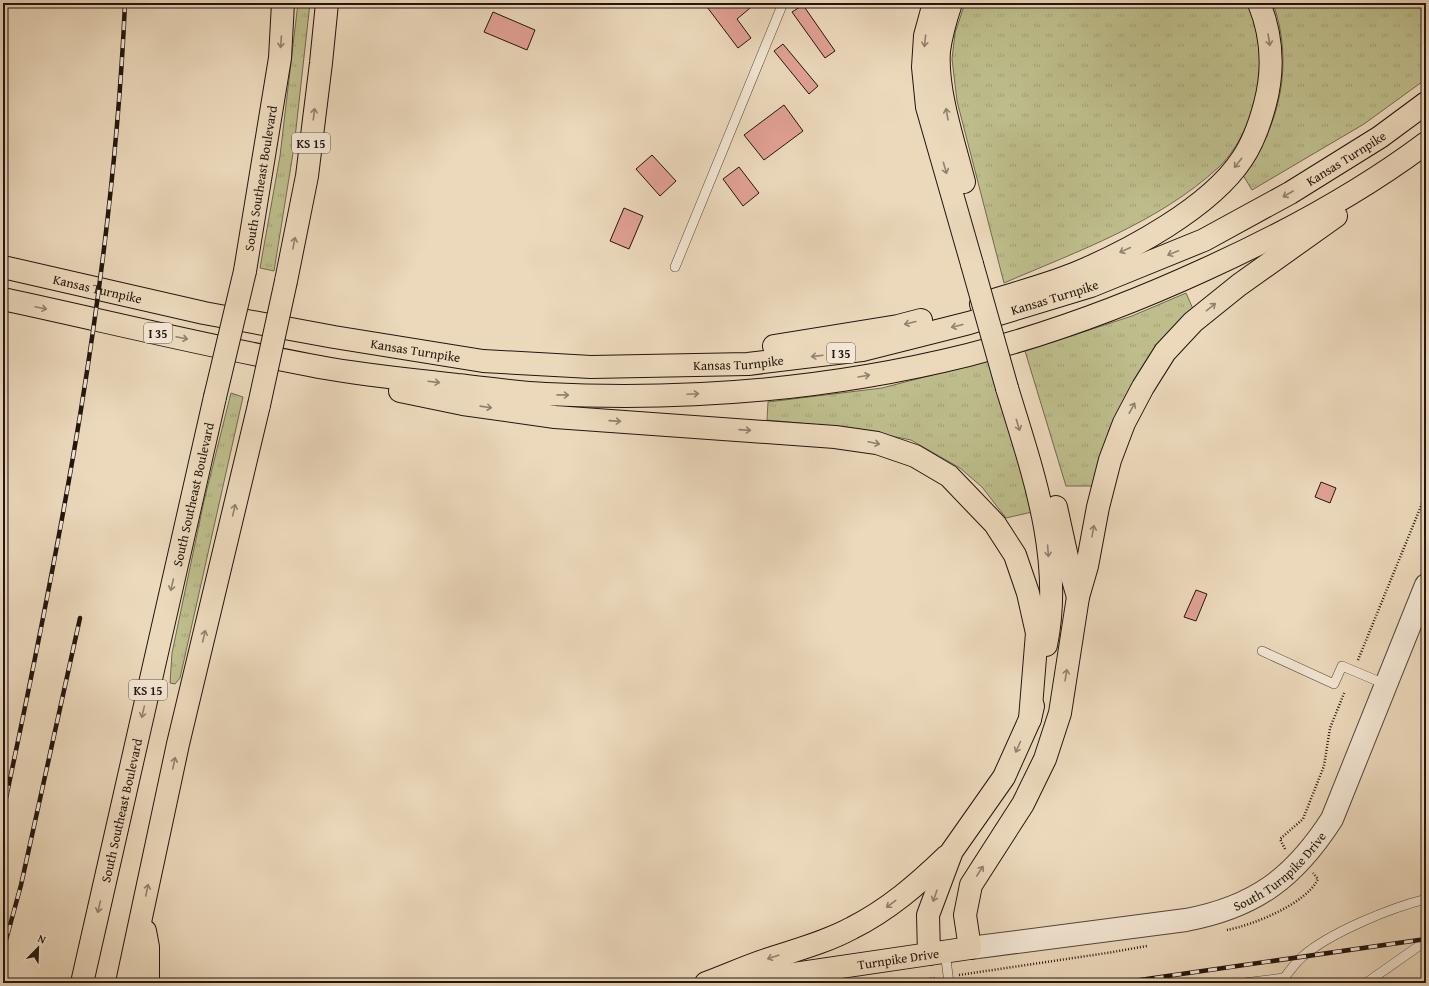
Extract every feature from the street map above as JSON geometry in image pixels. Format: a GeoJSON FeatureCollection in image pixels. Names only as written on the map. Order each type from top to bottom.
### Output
{"type":"FeatureCollection","features":[{"type":"Feature","properties":{"kind":"main road","name":"South Southeast Boulevard"},"geometry":{"type":"LineString","coordinates":[[82,983],[245,271],[280,58],[284,3]]}},
{"type":"Feature","properties":{"kind":"main road","name":"KS 15"},"geometry":{"type":"LineString","coordinates":[[127,983],[178,744],[259,405],[286,281],[306,176],[321,63],[326,3]]}},
{"type":"Feature","properties":{"kind":"main road"},"geometry":{"type":"LineString","coordinates":[[934,3],[925,36],[923,67],[927,107],[978,262],[1014,385],[1053,495],[1069,566],[1078,597]]}},
{"type":"Feature","properties":{"kind":"main road"},"geometry":{"type":"LineString","coordinates":[[951,3],[945,20],[939,52],[941,82],[978,262]]}},
{"type":"Feature","properties":{"kind":"main road"},"geometry":{"type":"LineString","coordinates":[[591,367],[667,356],[783,345],[898,326],[976,306],[1073,274],[1133,246],[1183,215],[1217,189],[1242,160],[1260,122],[1269,86],[1271,54],[1265,19],[1259,3]]}},
{"type":"Feature","properties":{"kind":"main road","name":"Kansas Turnpike"},"geometry":{"type":"LineString","coordinates":[[3,267],[204,313],[334,337],[483,361],[591,367],[748,364],[862,350],[969,323],[1091,286],[1204,240],[1290,193],[1380,137],[1426,103]]}},
{"type":"Feature","properties":{"kind":"main road","name":"Kansas Turnpike"},"geometry":{"type":"LineString","coordinates":[[3,300],[312,366],[543,394],[648,396],[762,390],[865,376],[969,354],[1072,323],[1147,296],[1254,247],[1320,212],[1403,161],[1426,143]]}},
{"type":"Feature","properties":{"kind":"main road"},"geometry":{"type":"LineString","coordinates":[[970,948],[966,915],[970,885],[1023,804],[1045,759],[1060,713],[1078,597],[1087,566],[1098,507],[1110,460],[1124,423],[1143,387],[1165,352],[1193,322],[1239,284],[1426,154]]}},
{"type":"Feature","properties":{"kind":"main road"},"geometry":{"type":"LineString","coordinates":[[312,366],[388,388],[463,404],[555,417],[835,437],[877,443],[915,456],[949,476],[971,497],[995,524],[1015,555],[1028,593],[1037,633],[1030,719]]}},
{"type":"Feature","properties":{"kind":"main road"},"geometry":{"type":"LineString","coordinates":[[706,983],[770,958],[816,944],[852,928],[883,910],[915,887],[952,852],[976,820],[1004,777],[1030,719],[1048,634],[1050,581],[1047,536],[1014,385]]}},
{"type":"Feature","properties":{"kind":"main road"},"geometry":{"type":"LineString","coordinates":[[937,953],[928,915],[952,852]]}},
{"type":"Feature","properties":{"kind":"main road"},"geometry":{"type":"LineString","coordinates":[[142,915],[148,947],[148,983]]}},
{"type":"Feature","properties":{"kind":"main road","name":"Turnpike Drive"},"geometry":{"type":"LineString","coordinates":[[732,983],[970,948]]}},
{"type":"Feature","properties":{"kind":"street","name":"South Turnpike Drive"},"geometry":{"type":"LineString","coordinates":[[970,948],[1186,920],[1217,913],[1237,906],[1260,894],[1282,879],[1314,846],[1332,819],[1426,585]]}},
{"type":"Feature","properties":{"kind":"lane"},"geometry":{"type":"LineString","coordinates":[[675,267],[783,3]]}},
{"type":"Feature","properties":{"kind":"lane"},"geometry":{"type":"LineString","coordinates":[[1262,651],[1334,684],[1342,666],[1385,684]]}},
{"type":"Feature","properties":{"kind":"lane"},"geometry":{"type":"LineString","coordinates":[[1244,983],[1285,981],[1302,957],[1338,934],[1380,914],[1426,899]]}},
{"type":"Feature","properties":{"kind":"lane"},"geometry":{"type":"LineString","coordinates":[[1366,983],[1426,940]]}},
{"type":"Feature","properties":{"kind":"lane"},"geometry":{"type":"LineString","coordinates":[[937,953],[949,983]]}},
{"type":"Feature","properties":{"kind":"path"},"geometry":{"type":"LineString","coordinates":[[901,983],[911,982]]}},
{"type":"Feature","properties":{"kind":"green space"},"geometry":{"type":"Polygon","coordinates":[[[298,3],[310,3],[294,147],[274,271],[260,268],[280,156],[298,3]]]}},
{"type":"Feature","properties":{"kind":"green space"},"geometry":{"type":"Polygon","coordinates":[[[965,3],[1250,3],[1258,39],[1260,57],[1259,87],[1252,112],[1241,137],[1227,158],[1219,167],[1195,187],[1144,220],[1088,247],[1004,283],[957,101],[952,59],[955,33],[965,3]]]}},
{"type":"Feature","properties":{"kind":"green space"},"geometry":{"type":"Polygon","coordinates":[[[1273,3],[1426,3],[1426,79],[1364,124],[1252,190],[1243,175],[1267,136],[1275,115],[1283,70],[1283,48],[1273,3]]]}},
{"type":"Feature","properties":{"kind":"green space"},"geometry":{"type":"Polygon","coordinates":[[[1186,293],[1193,309],[1119,409],[1109,430],[1096,486],[1066,486],[1025,351],[1132,316],[1186,293]]]}},
{"type":"Feature","properties":{"kind":"green space"},"geometry":{"type":"Polygon","coordinates":[[[994,359],[1032,512],[1006,518],[982,487],[960,468],[911,440],[852,428],[767,420],[768,402],[882,388],[994,359]]]}},
{"type":"Feature","properties":{"kind":"green space"},"geometry":{"type":"Polygon","coordinates":[[[231,393],[243,397],[180,678],[175,684],[170,683],[172,653],[204,501],[231,393]]]}},
{"type":"Feature","properties":{"kind":"building"},"geometry":{"type":"Polygon","coordinates":[[[704,3],[756,3],[737,19],[751,38],[738,48],[704,3]]]}},
{"type":"Feature","properties":{"kind":"building"},"geometry":{"type":"Polygon","coordinates":[[[803,5],[835,51],[825,58],[792,12],[803,5]]]}},
{"type":"Feature","properties":{"kind":"building"},"geometry":{"type":"Polygon","coordinates":[[[493,12],[535,30],[527,50],[484,32],[493,12]]]}},
{"type":"Feature","properties":{"kind":"building"},"geometry":{"type":"Polygon","coordinates":[[[783,44],[818,86],[809,94],[774,51],[783,44]]]}},
{"type":"Feature","properties":{"kind":"building"},"geometry":{"type":"Polygon","coordinates":[[[784,105],[803,131],[764,160],[744,135],[784,105]]]}},
{"type":"Feature","properties":{"kind":"building"},"geometry":{"type":"Polygon","coordinates":[[[652,155],[676,181],[660,196],[636,169],[652,155]]]}},
{"type":"Feature","properties":{"kind":"building"},"geometry":{"type":"Polygon","coordinates":[[[739,167],[759,193],[743,206],[723,179],[739,167]]]}},
{"type":"Feature","properties":{"kind":"building"},"geometry":{"type":"Polygon","coordinates":[[[624,208],[643,216],[629,249],[610,241],[624,208]]]}},
{"type":"Feature","properties":{"kind":"building"},"geometry":{"type":"Polygon","coordinates":[[[1321,482],[1336,488],[1330,503],[1315,497],[1321,482]]]}},
{"type":"Feature","properties":{"kind":"building"},"geometry":{"type":"Polygon","coordinates":[[[1196,590],[1207,594],[1196,621],[1184,617],[1196,590]]]}},
{"type":"Feature","properties":{"kind":"railway"},"geometry":{"type":"LineString","coordinates":[[3,812],[44,611],[81,410],[109,207],[119,105],[125,3]]}},
{"type":"Feature","properties":{"kind":"railway"},"geometry":{"type":"LineString","coordinates":[[3,951],[21,885],[80,618]]}},
{"type":"Feature","properties":{"kind":"railway"},"geometry":{"type":"LineString","coordinates":[[1119,983],[1426,939]]}}]}
